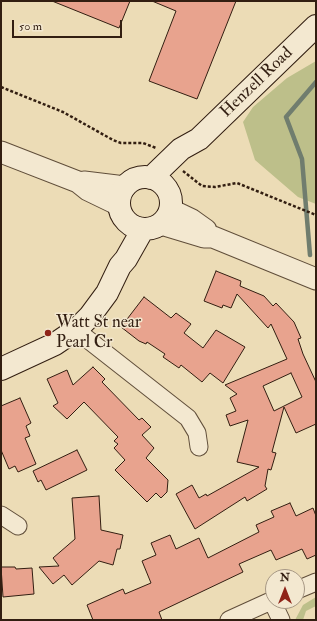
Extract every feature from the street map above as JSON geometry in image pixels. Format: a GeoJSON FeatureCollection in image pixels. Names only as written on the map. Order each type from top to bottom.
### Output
{"type":"FeatureCollection","features":[{"type":"Feature","properties":{"kind":"main road","name":"Henzell Road"},"geometry":{"type":"LineString","coordinates":[[158,182],[182,149],[199,139],[316,26]]}},
{"type":"Feature","properties":{"kind":"main road"},"geometry":{"type":"LineString","coordinates":[[1,369],[50,346],[77,329],[103,299],[120,266],[121,245],[141,213],[171,198],[158,182],[137,179],[141,213]]}},
{"type":"Feature","properties":{"kind":"street"},"geometry":{"type":"LineString","coordinates":[[1,152],[78,182],[141,213],[204,237],[213,237],[316,279]]}},
{"type":"Feature","properties":{"kind":"street"},"geometry":{"type":"LineString","coordinates":[[77,329],[86,338],[188,418],[197,433],[199,447]]}},
{"type":"Feature","properties":{"kind":"street"},"geometry":{"type":"LineString","coordinates":[[1,514],[18,526]]}},
{"type":"Feature","properties":{"kind":"street"},"geometry":{"type":"LineString","coordinates":[[305,587],[316,582]]}},
{"type":"Feature","properties":{"kind":"street"},"geometry":{"type":"LineString","coordinates":[[229,620],[265,604]]}},
{"type":"Feature","properties":{"kind":"street"},"geometry":{"type":"LineString","coordinates":[[276,609],[281,620]]}},
{"type":"Feature","properties":{"kind":"path"},"geometry":{"type":"LineString","coordinates":[[1,87],[63,112],[113,140],[121,143],[143,143],[160,151]]}},
{"type":"Feature","properties":{"kind":"path"},"geometry":{"type":"LineString","coordinates":[[184,172],[202,186],[215,187],[237,183],[316,215]]}},
{"type":"Feature","properties":{"kind":"green space"},"geometry":{"type":"Polygon","coordinates":[[[316,61],[316,204],[298,197],[255,160],[243,122],[253,107],[287,78],[316,61]]]}},
{"type":"Feature","properties":{"kind":"green space"},"geometry":{"type":"Polygon","coordinates":[[[316,597],[316,606],[306,611],[303,620],[295,620],[301,609],[305,609],[305,604],[316,597]]]}},
{"type":"Feature","properties":{"kind":"building"},"geometry":{"type":"Polygon","coordinates":[[[52,1],[130,1],[119,28],[52,1]]]}},
{"type":"Feature","properties":{"kind":"building"},"geometry":{"type":"Polygon","coordinates":[[[152,1],[236,1],[197,99],[149,81],[176,11],[152,1]]]}},
{"type":"Feature","properties":{"kind":"building"},"geometry":{"type":"Polygon","coordinates":[[[216,271],[241,281],[240,286],[264,296],[273,306],[276,303],[294,322],[301,338],[298,339],[303,354],[316,382],[316,424],[296,433],[284,407],[272,452],[276,453],[271,470],[268,469],[265,486],[267,489],[247,501],[245,497],[195,529],[176,494],[192,485],[199,498],[206,494],[207,496],[259,467],[237,462],[248,420],[230,426],[226,415],[236,411],[230,398],[237,394],[225,385],[287,359],[271,324],[268,328],[237,294],[231,308],[223,305],[222,308],[204,301],[216,271]],[[291,373],[263,386],[274,411],[302,397],[291,373]]]}},
{"type":"Feature","properties":{"kind":"building"},"geometry":{"type":"Polygon","coordinates":[[[144,297],[171,318],[176,313],[191,324],[184,333],[203,348],[216,330],[245,347],[223,383],[210,373],[202,382],[181,365],[179,368],[163,357],[165,354],[147,342],[146,344],[139,341],[121,327],[144,297]]]}},
{"type":"Feature","properties":{"kind":"building"},"geometry":{"type":"Polygon","coordinates":[[[93,367],[105,379],[102,382],[139,420],[142,418],[151,427],[142,435],[154,448],[146,458],[168,480],[167,492],[161,498],[156,493],[147,502],[115,470],[125,460],[114,448],[118,444],[114,441],[118,437],[84,402],[67,419],[53,406],[58,403],[47,379],[67,370],[73,385],[93,367]]]}},
{"type":"Feature","properties":{"kind":"building"},"geometry":{"type":"Polygon","coordinates":[[[20,398],[31,423],[26,426],[30,436],[25,438],[36,464],[18,472],[15,466],[9,469],[1,450],[1,406],[20,398]]]}},
{"type":"Feature","properties":{"kind":"building"},"geometry":{"type":"Polygon","coordinates":[[[77,450],[87,470],[46,490],[41,480],[38,482],[33,471],[77,450]]]}},
{"type":"Feature","properties":{"kind":"building"},"geometry":{"type":"Polygon","coordinates":[[[99,496],[101,530],[123,535],[120,549],[117,549],[113,565],[99,561],[72,585],[64,575],[53,584],[39,567],[59,566],[53,558],[75,539],[72,498],[99,496]]]}},
{"type":"Feature","properties":{"kind":"building"},"geometry":{"type":"Polygon","coordinates":[[[290,503],[296,516],[313,508],[316,516],[316,555],[307,559],[302,549],[276,560],[271,550],[239,564],[243,572],[159,612],[162,620],[93,620],[87,605],[123,589],[125,594],[151,583],[142,561],[156,555],[151,543],[170,535],[176,549],[199,538],[208,558],[259,532],[256,525],[274,517],[271,511],[290,503]]]}},
{"type":"Feature","properties":{"kind":"building"},"geometry":{"type":"Polygon","coordinates":[[[1,567],[15,567],[16,569],[32,568],[34,594],[3,597],[1,567]]]}},
{"type":"Feature","properties":{"kind":"waterway"},"geometry":{"type":"LineString","coordinates":[[310,255],[302,159],[286,117],[316,82]]}},
{"type":"Feature","properties":{"kind":"place","name":"Watt St near Pearl Cr"},"geometry":{"type":"Point","coordinates":[48,333]}}]}
